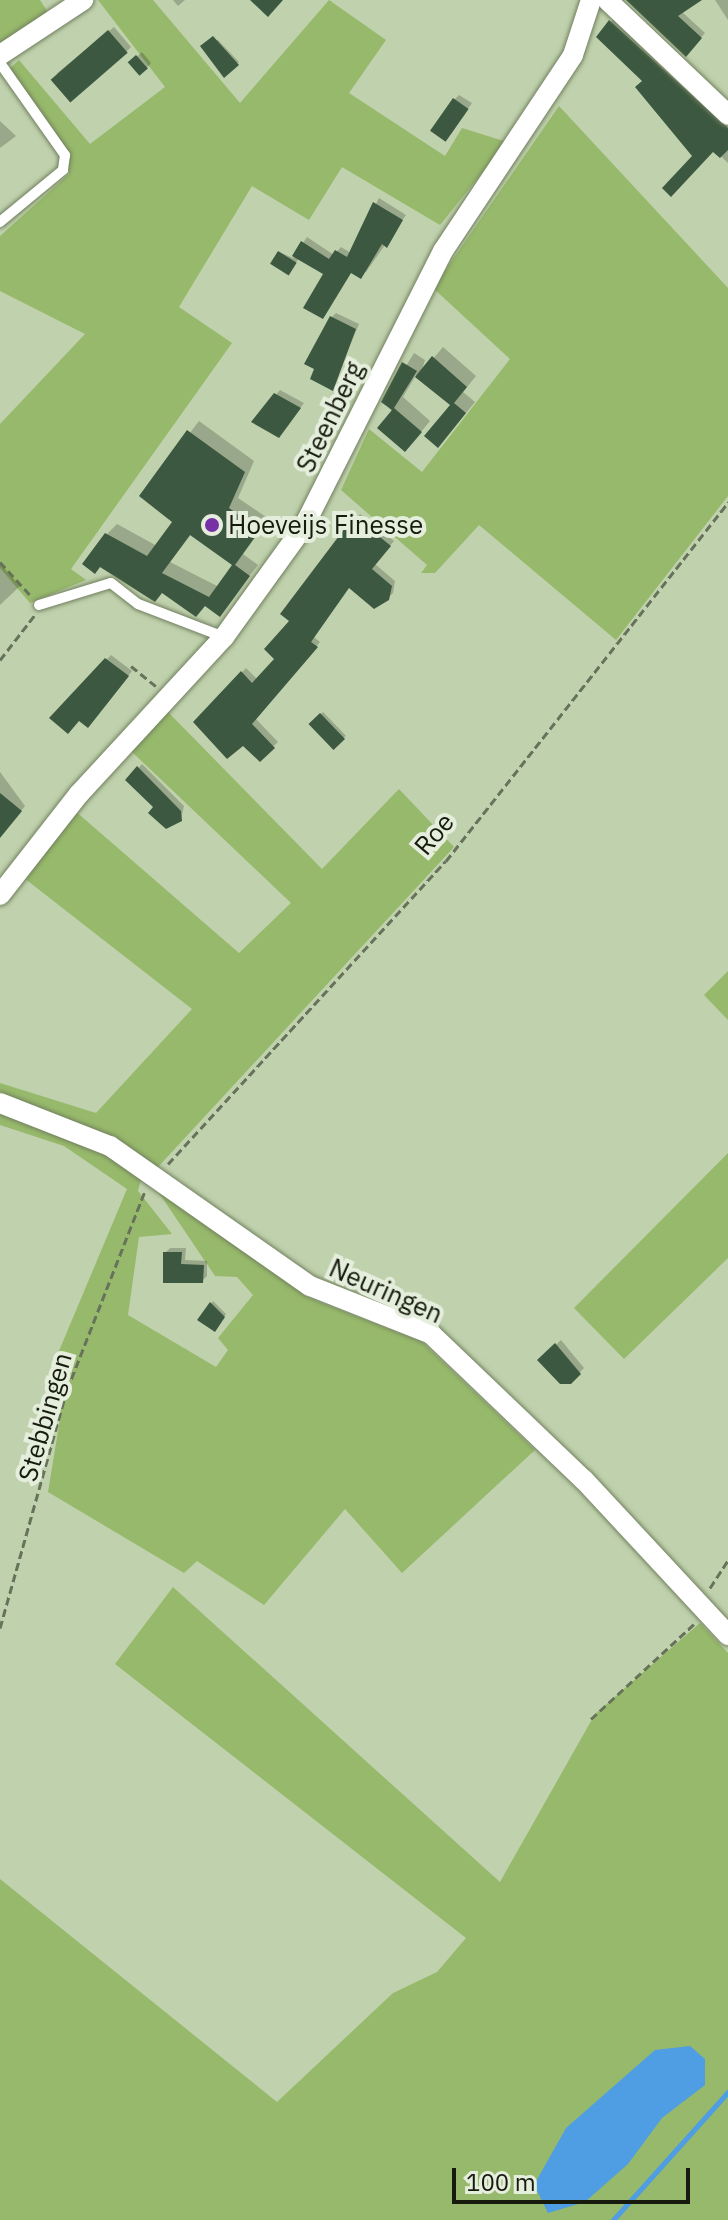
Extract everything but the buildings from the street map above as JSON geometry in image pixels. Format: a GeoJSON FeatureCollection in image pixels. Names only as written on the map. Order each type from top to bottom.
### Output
{"type":"FeatureCollection","features":[{"type":"Feature","properties":{"kind":"street"},"geometry":{"type":"LineString","coordinates":[[0,55],[83,0]]}},
{"type":"Feature","properties":{"kind":"street","name":"Steenberg"},"geometry":{"type":"LineString","coordinates":[[0,895],[169,696],[224,637],[304,526],[443,251],[573,55],[591,0]]}},
{"type":"Feature","properties":{"kind":"street"},"geometry":{"type":"LineString","coordinates":[[607,0],[728,115]]}},
{"type":"Feature","properties":{"kind":"street","name":"Neuringen"},"geometry":{"type":"LineString","coordinates":[[0,1103],[110,1146],[310,1286],[431,1334],[584,1480],[728,1635]]}},
{"type":"Feature","properties":{"kind":"lane"},"geometry":{"type":"LineString","coordinates":[[0,63],[65,155],[63,170],[0,222]]}},
{"type":"Feature","properties":{"kind":"lane"},"geometry":{"type":"LineString","coordinates":[[39,605],[111,583],[138,604],[224,637]]}},
{"type":"Feature","properties":{"kind":"path","name":"Roe"},"geometry":{"type":"LineString","coordinates":[[154,1177],[284,1045],[446,861],[728,502]]}},
{"type":"Feature","properties":{"kind":"path"},"geometry":{"type":"LineString","coordinates":[[0,562],[39,605],[0,660]]}},
{"type":"Feature","properties":{"kind":"path"},"geometry":{"type":"LineString","coordinates":[[131,666],[169,696]]}},
{"type":"Feature","properties":{"kind":"path","name":"Stebbingen"},"geometry":{"type":"LineString","coordinates":[[0,1628],[67,1390],[112,1286],[135,1208],[154,1177]]}},
{"type":"Feature","properties":{"kind":"path"},"geometry":{"type":"LineString","coordinates":[[591,1719],[702,1609],[728,1560]]}},
{"type":"Feature","properties":{"kind":"green space"},"geometry":{"type":"Polygon","coordinates":[[[0,0],[40,0],[49,14],[0,47],[0,0]]]}},
{"type":"Feature","properties":{"kind":"green space"},"geometry":{"type":"Polygon","coordinates":[[[98,0],[153,0],[240,103],[329,0],[386,40],[349,93],[445,156],[462,128],[507,142],[440,225],[342,167],[309,220],[252,186],[179,307],[232,343],[71,569],[86,580],[30,603],[0,568],[0,424],[85,334],[0,291],[0,236],[69,174],[69,153],[8,70],[19,60],[90,144],[165,87],[98,0]]]}},
{"type":"Feature","properties":{"kind":"green space"},"geometry":{"type":"Polygon","coordinates":[[[559,106],[728,288],[728,496],[616,640],[479,525],[435,573],[421,573],[427,565],[341,490],[369,429],[422,472],[510,359],[433,288],[559,106]]]}},
{"type":"Feature","properties":{"kind":"green space"},"geometry":{"type":"Polygon","coordinates":[[[168,712],[322,869],[399,789],[454,847],[158,1167],[0,1097],[0,1083],[96,1113],[192,1009],[24,878],[74,810],[239,953],[291,903],[131,751],[168,712]]]}},
{"type":"Feature","properties":{"kind":"green space"},"geometry":{"type":"Polygon","coordinates":[[[728,971],[728,1020],[704,995],[728,971]]]}},
{"type":"Feature","properties":{"kind":"green space"},"geometry":{"type":"Polygon","coordinates":[[[0,1114],[90,1145],[141,1179],[138,1191],[172,1234],[139,1237],[128,1315],[216,1367],[228,1350],[218,1338],[253,1295],[237,1277],[215,1276],[155,1187],[307,1297],[422,1342],[535,1450],[402,1573],[345,1509],[264,1605],[197,1561],[184,1573],[48,1492],[60,1419],[46,1416],[56,1358],[127,1189],[64,1146],[0,1125],[0,1114]]]}},
{"type":"Feature","properties":{"kind":"green space"},"geometry":{"type":"Polygon","coordinates":[[[728,1153],[728,1258],[624,1359],[574,1308],[728,1153]]]}},
{"type":"Feature","properties":{"kind":"green space"},"geometry":{"type":"Polygon","coordinates":[[[173,1587],[500,1882],[595,1714],[700,1623],[728,1653],[728,2220],[0,2220],[0,1879],[277,2102],[393,1993],[437,1972],[466,1938],[115,1664],[173,1587]]]}},
{"type":"Feature","properties":{"kind":"water"},"geometry":{"type":"Polygon","coordinates":[[[690,2046],[705,2059],[705,2085],[662,2118],[628,2164],[585,2202],[548,2213],[534,2185],[566,2128],[655,2050],[690,2046]]]}},
{"type":"Feature","properties":{"kind":"waterway"},"geometry":{"type":"LineString","coordinates":[[613,2220],[728,2092]]}},
{"type":"Feature","properties":{"kind":"place","name":"Hoeveijs Finesse"},"geometry":{"type":"Point","coordinates":[212,525]}}]}
